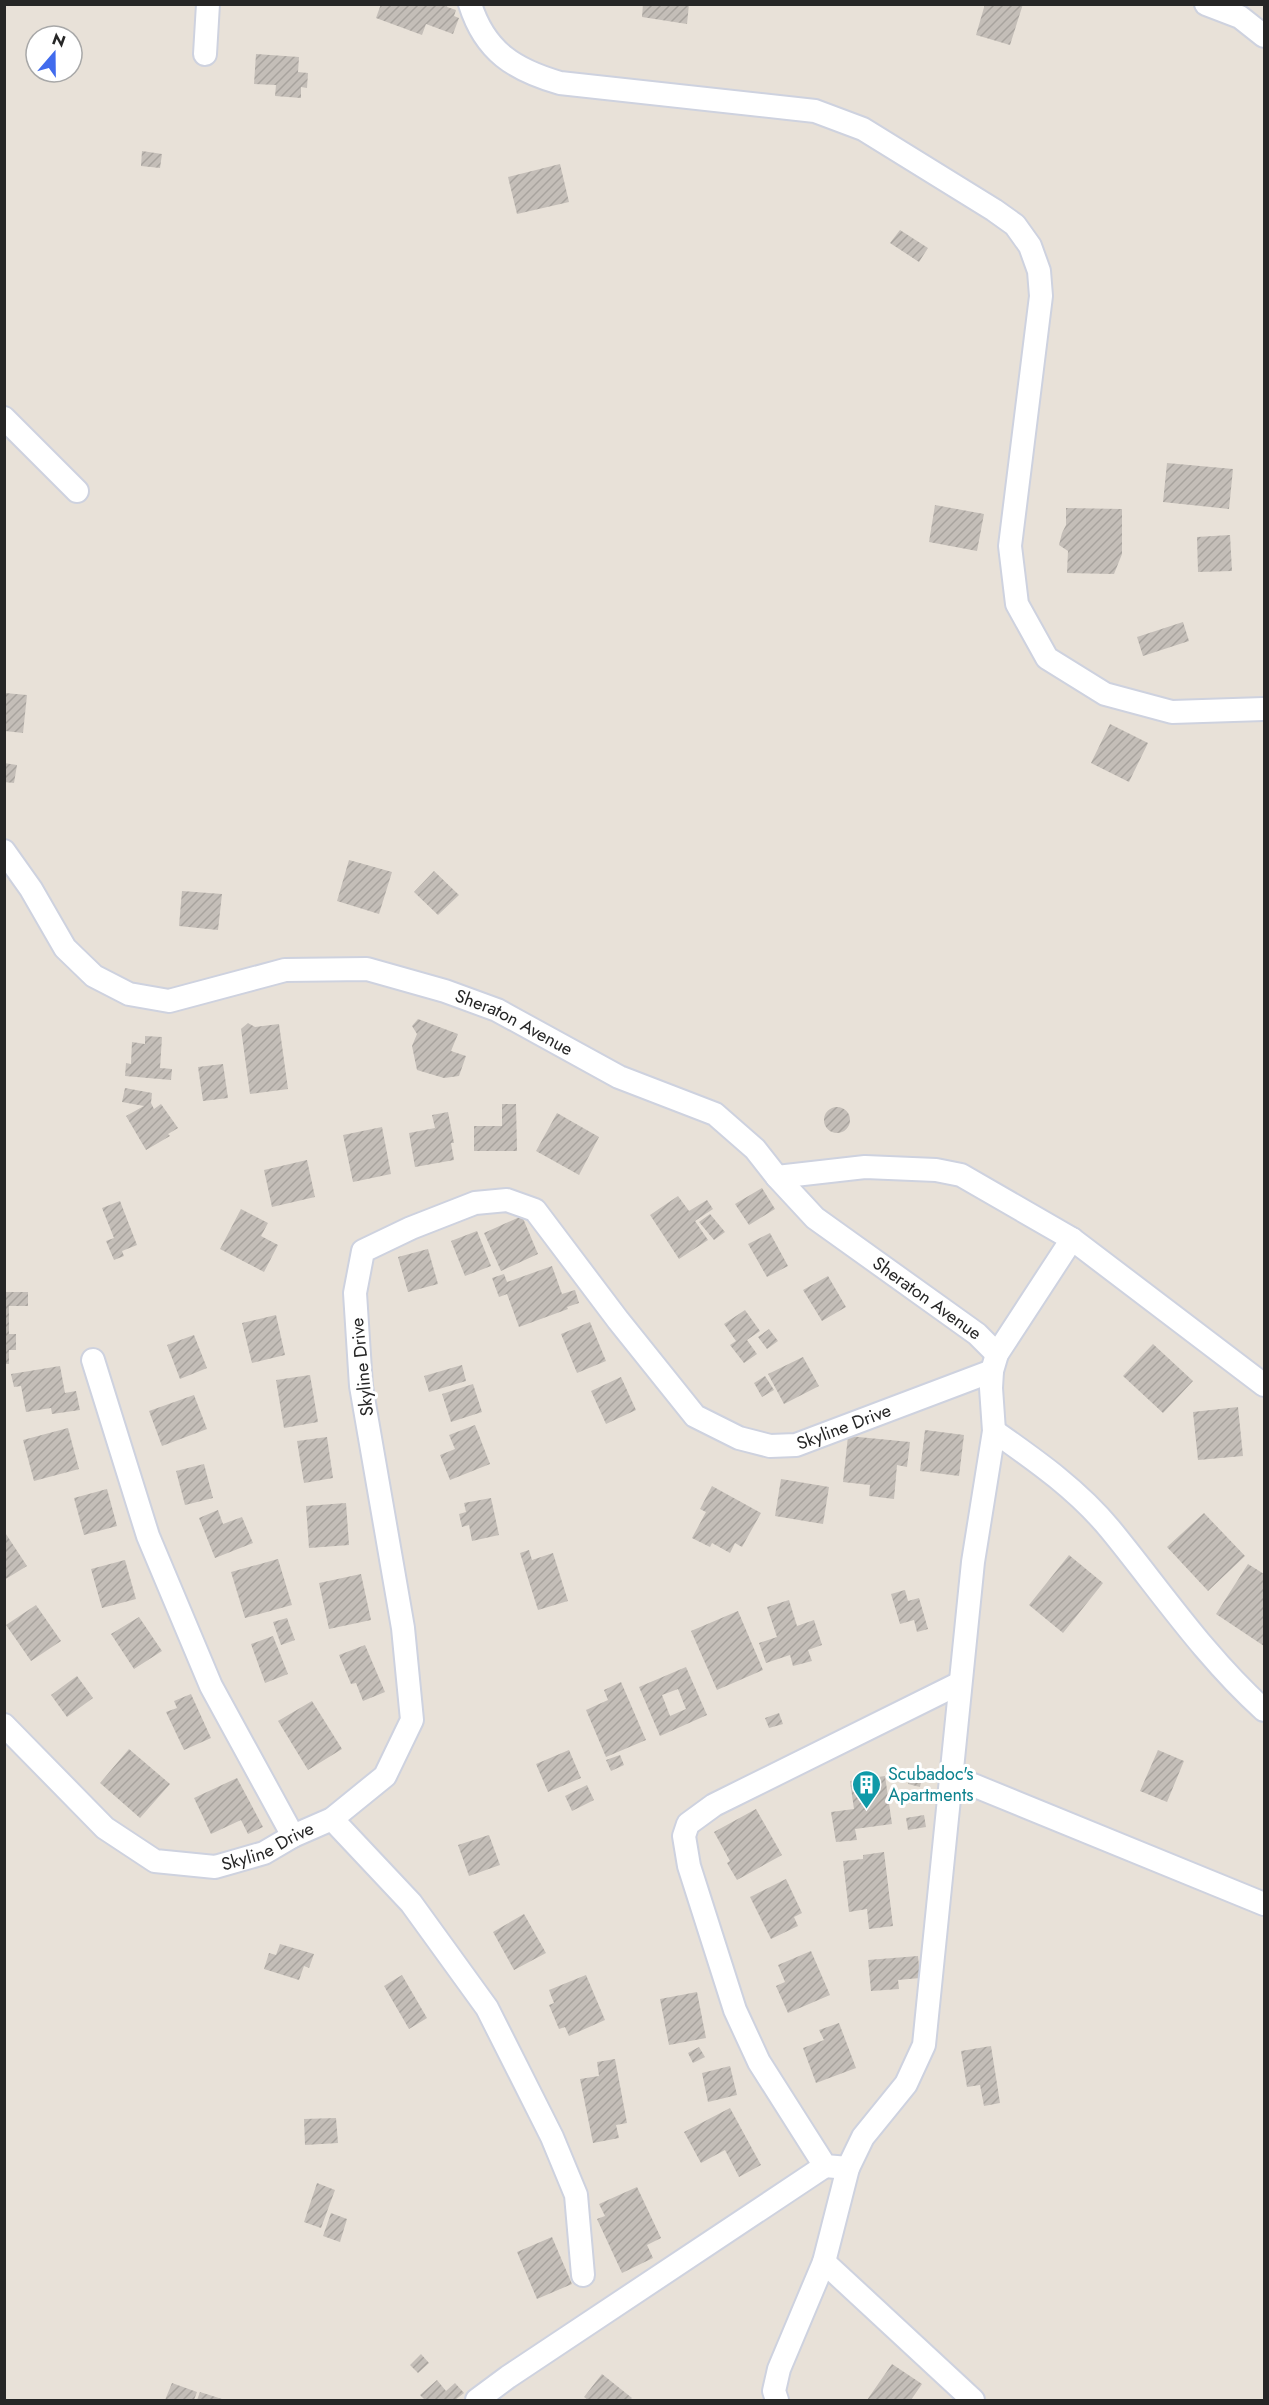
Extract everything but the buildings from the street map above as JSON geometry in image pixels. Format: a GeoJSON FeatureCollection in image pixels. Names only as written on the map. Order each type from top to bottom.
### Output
{"type":"FeatureCollection","features":[{"type":"Feature","properties":{"kind":"street"},"geometry":{"type":"LineString","coordinates":[[205,54],[208,4]]}},
{"type":"Feature","properties":{"kind":"street"},"geometry":{"type":"LineString","coordinates":[[470,4],[483,34],[504,58],[530,74],[560,82],[815,111],[863,129],[1015,225],[1030,246],[1040,271],[1041,296],[1010,546],[1017,604],[1047,658],[1105,694],[1172,712],[1264,709]]}},
{"type":"Feature","properties":{"kind":"street"},"geometry":{"type":"LineString","coordinates":[[1206,4],[1240,17],[1264,36]]}},
{"type":"Feature","properties":{"kind":"street"},"geometry":{"type":"LineString","coordinates":[[4,418],[77,491]]}},
{"type":"Feature","properties":{"kind":"street","name":"Sheraton Avenue"},"geometry":{"type":"LineString","coordinates":[[4,851],[31,889],[65,948],[94,976],[129,994],[169,1001],[285,970],[367,969],[446,991],[497,1010],[620,1077],[715,1114],[755,1149],[815,1218],[977,1334],[994,1363]]}},
{"type":"Feature","properties":{"kind":"street"},"geometry":{"type":"LineString","coordinates":[[777,1177],[865,1167],[936,1170],[961,1175],[1072,1239],[1264,1385]]}},
{"type":"Feature","properties":{"kind":"street","name":"Skyline Drive"},"geometry":{"type":"LineString","coordinates":[[4,1725],[105,1828],[155,1861],[215,1867],[264,1853],[293,1836],[332,1819],[385,1776],[412,1720],[403,1628],[361,1386],[355,1293],[363,1251],[411,1228],[475,1203],[507,1200],[535,1210],[618,1320],[695,1416],[739,1438],[770,1446],[796,1445],[816,1439],[994,1363]]}},
{"type":"Feature","properties":{"kind":"street"},"geometry":{"type":"LineString","coordinates":[[477,2400],[508,2377],[837,2167],[906,2084],[924,2045],[973,1562],[994,1431],[991,1388],[994,1363],[1072,1239]]}},
{"type":"Feature","properties":{"kind":"street"},"geometry":{"type":"LineString","coordinates":[[93,1360],[148,1536],[161,1569],[211,1686],[293,1836]]}},
{"type":"Feature","properties":{"kind":"street"},"geometry":{"type":"LineString","coordinates":[[994,1431],[1071,1488],[1109,1527],[1203,1647],[1264,1710]]}},
{"type":"Feature","properties":{"kind":"street"},"geometry":{"type":"LineString","coordinates":[[762,2400],[779,2368],[824,2262],[837,2167],[759,2062],[735,2010],[689,1866],[684,1836],[688,1824],[714,1805],[960,1683]]}},
{"type":"Feature","properties":{"kind":"street"},"geometry":{"type":"LineString","coordinates":[[951,1776],[1264,1904]]}},
{"type":"Feature","properties":{"kind":"street"},"geometry":{"type":"LineString","coordinates":[[332,1819],[411,1903],[487,2008],[552,2137],[576,2195],[583,2275]]}},
{"type":"Feature","properties":{"kind":"street"},"geometry":{"type":"LineString","coordinates":[[824,2262],[973,2400]]}},
{"type":"Feature","properties":{"kind":"street"},"geometry":{"type":"LineString","coordinates":[[777,2400],[774,2391],[779,2368]]}},
{"type":"Feature","properties":{"kind":"place","name":"Scubadoc's Apartments"},"geometry":{"type":"Point","coordinates":[867,1810]}}]}
